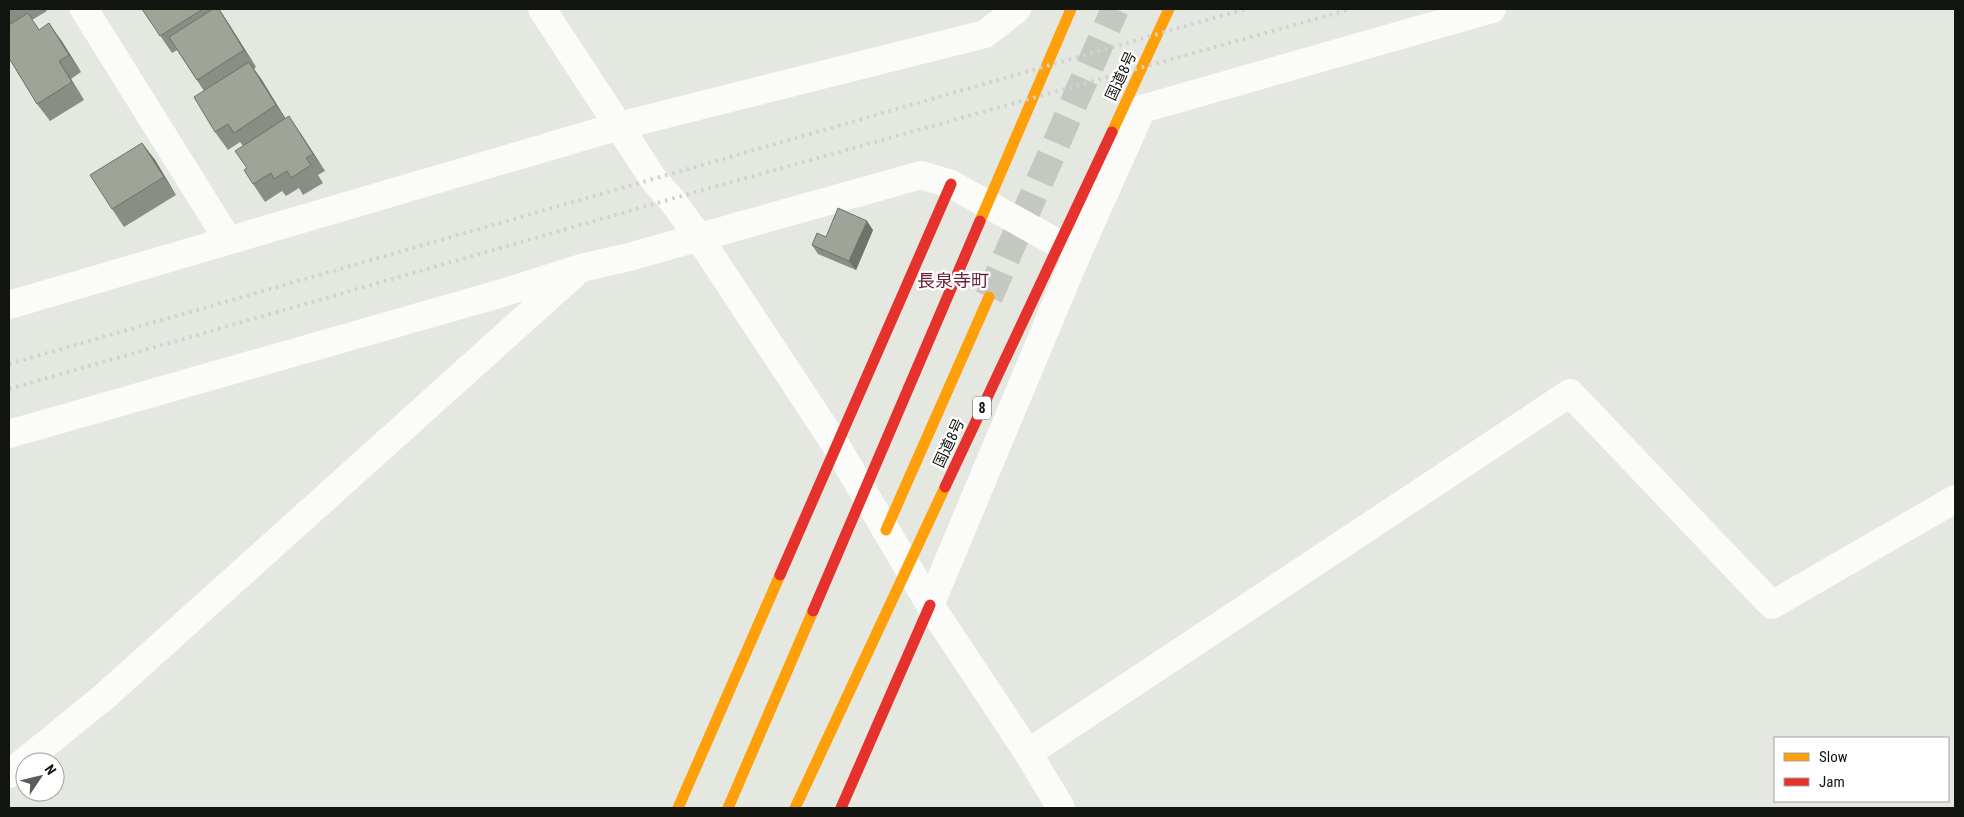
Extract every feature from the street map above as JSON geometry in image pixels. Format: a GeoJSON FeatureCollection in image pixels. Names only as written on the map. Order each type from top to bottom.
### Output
{"type":"FeatureCollection","features":[{"type":"Feature","properties":{"kind":"main road"},"geometry":{"type":"LineString","coordinates":[[728,808],[1072,9]]}},
{"type":"Feature","properties":{"kind":"main road","name":"国道8号"},"geometry":{"type":"LineString","coordinates":[[795,808],[1169,9]]}},
{"type":"Feature","properties":{"kind":"main road"},"geometry":{"type":"LineString","coordinates":[[678,808],[951,184]]}},
{"type":"Feature","properties":{"kind":"main road"},"geometry":{"type":"LineString","coordinates":[[886,530],[989,297]]}},
{"type":"Feature","properties":{"kind":"main road"},"geometry":{"type":"LineString","coordinates":[[841,808],[930,605]]}},
{"type":"Feature","properties":{"kind":"street"},"geometry":{"type":"LineString","coordinates":[[84,9],[228,240]]}},
{"type":"Feature","properties":{"kind":"street"},"geometry":{"type":"LineString","coordinates":[[542,9],[654,180],[671,199],[698,236],[837,447],[930,605],[1028,753],[1061,808]]}},
{"type":"Feature","properties":{"kind":"street"},"geometry":{"type":"LineString","coordinates":[[9,304],[619,126],[985,34],[1017,9]]}},
{"type":"Feature","properties":{"kind":"street"},"geometry":{"type":"LineString","coordinates":[[930,605],[1077,254],[1142,109],[1492,9]]}},
{"type":"Feature","properties":{"kind":"street"},"geometry":{"type":"LineString","coordinates":[[9,434],[499,294],[580,268],[629,257],[698,236],[921,175],[951,184],[1077,254]]}},
{"type":"Feature","properties":{"kind":"street"},"geometry":{"type":"LineString","coordinates":[[9,774],[104,696],[580,268]]}},
{"type":"Feature","properties":{"kind":"street"},"geometry":{"type":"LineString","coordinates":[[1028,753],[1570,393],[1772,604],[1955,499]]}},
{"type":"Feature","properties":{"kind":"building"},"geometry":{"type":"Polygon","coordinates":[[[142,9],[203,9],[160,36],[142,9]]]}},
{"type":"Feature","properties":{"kind":"building"},"geometry":{"type":"Polygon","coordinates":[[[213,9],[219,9],[244,50],[197,80],[169,37],[213,9]]]}},
{"type":"Feature","properties":{"kind":"building"},"geometry":{"type":"Polygon","coordinates":[[[28,13],[39,30],[49,23],[69,55],[59,61],[72,82],[37,104],[9,58],[9,25],[28,13]]]}},
{"type":"Feature","properties":{"kind":"building"},"geometry":{"type":"Polygon","coordinates":[[[249,62],[276,105],[234,133],[228,124],[215,132],[194,97],[249,62]]]}},
{"type":"Feature","properties":{"kind":"building"},"geometry":{"type":"Polygon","coordinates":[[[289,116],[313,154],[306,158],[311,165],[291,178],[287,171],[274,179],[271,173],[253,184],[244,170],[247,168],[235,151],[289,116]]]}},
{"type":"Feature","properties":{"kind":"building"},"geometry":{"type":"Polygon","coordinates":[[[142,143],[164,177],[112,209],[90,175],[142,143]]]}},
{"type":"Feature","properties":{"kind":"building"},"geometry":{"type":"Polygon","coordinates":[[[838,208],[867,221],[849,261],[812,245],[817,233],[826,237],[838,208]]]}},
{"type":"Feature","properties":{"kind":"tunnel"},"geometry":{"type":"LineString","coordinates":[[989,297],[1115,9]]}},
{"type":"Feature","properties":{"kind":"railway"},"geometry":{"type":"LineString","coordinates":[[9,364],[1245,9]]}},
{"type":"Feature","properties":{"kind":"railway"},"geometry":{"type":"LineString","coordinates":[[9,389],[671,199],[1351,9]]}},
{"type":"Feature","properties":{"kind":"traffic: slow"},"geometry":{"type":"LineString","coordinates":[[980,221],[1071,9]]}},
{"type":"Feature","properties":{"kind":"traffic: slow"},"geometry":{"type":"LineString","coordinates":[[1112,132],[1169,9]]}},
{"type":"Feature","properties":{"kind":"traffic: slow"},"geometry":{"type":"LineString","coordinates":[[886,530],[989,297]]}},
{"type":"Feature","properties":{"kind":"traffic: slow"},"geometry":{"type":"LineString","coordinates":[[795,808],[945,487]]}},
{"type":"Feature","properties":{"kind":"traffic: slow"},"geometry":{"type":"LineString","coordinates":[[678,808],[780,575]]}},
{"type":"Feature","properties":{"kind":"traffic: slow"},"geometry":{"type":"LineString","coordinates":[[728,808],[813,611]]}},
{"type":"Feature","properties":{"kind":"traffic: jam"},"geometry":{"type":"LineString","coordinates":[[945,487],[1112,132]]}},
{"type":"Feature","properties":{"kind":"traffic: jam"},"geometry":{"type":"LineString","coordinates":[[780,575],[951,184]]}},
{"type":"Feature","properties":{"kind":"traffic: jam"},"geometry":{"type":"LineString","coordinates":[[813,611],[980,221]]}},
{"type":"Feature","properties":{"kind":"traffic: jam"},"geometry":{"type":"LineString","coordinates":[[841,808],[930,605]]}},
{"type":"Feature","properties":{"kind":"district","name":"長泉寺町"},"geometry":{"type":"Point","coordinates":[953,281]}}]}
